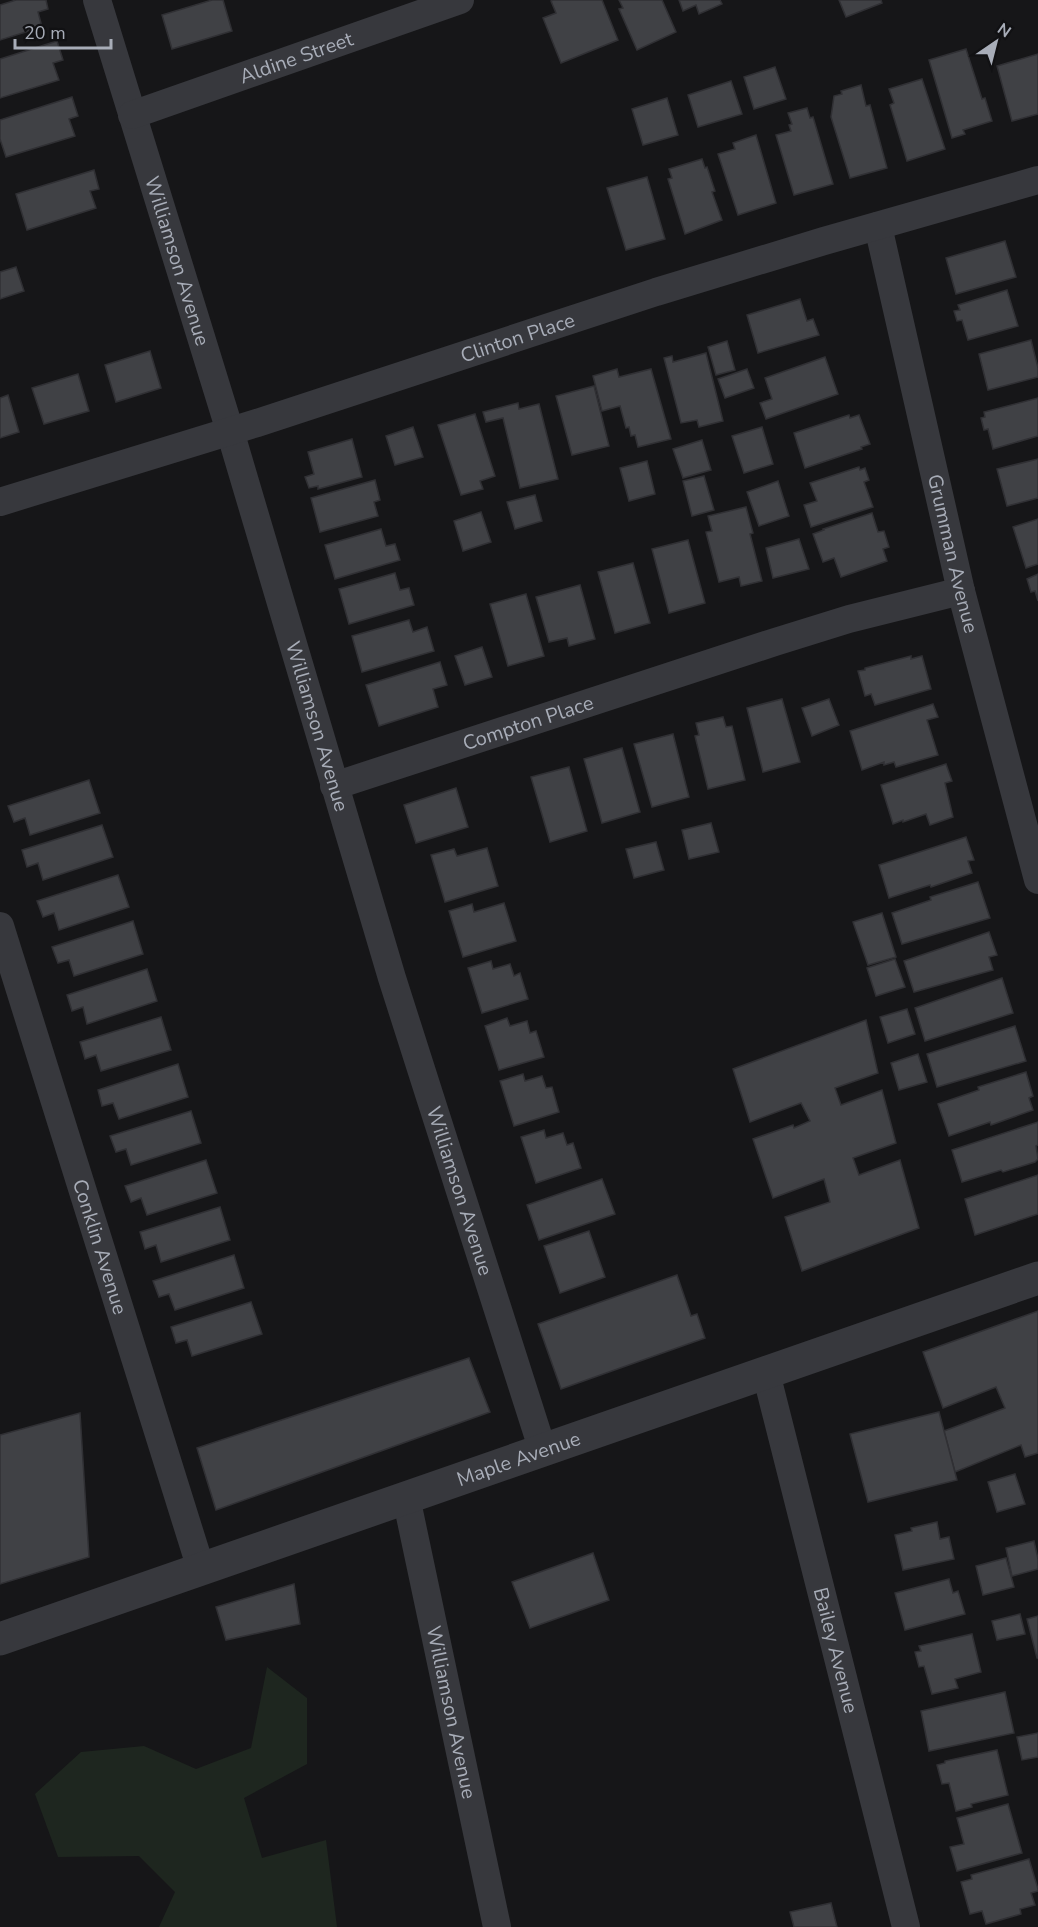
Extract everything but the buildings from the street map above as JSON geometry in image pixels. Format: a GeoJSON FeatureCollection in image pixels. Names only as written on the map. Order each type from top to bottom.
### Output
{"type":"FeatureCollection","features":[{"type":"Feature","properties":{"kind":"street","name":"Williamson Avenue"},"geometry":{"type":"LineString","coordinates":[[97,0],[230,431],[392,978],[543,1451]]}},
{"type":"Feature","properties":{"kind":"street","name":"Aldine Street"},"geometry":{"type":"LineString","coordinates":[[132,115],[460,0]]}},
{"type":"Feature","properties":{"kind":"street","name":"Clinton Place"},"geometry":{"type":"LineString","coordinates":[[0,502],[230,431],[656,292],[1038,180]]}},
{"type":"Feature","properties":{"kind":"street","name":"Grumman Avenue"},"geometry":{"type":"LineString","coordinates":[[878,226],[961,591],[1038,880]]}},
{"type":"Feature","properties":{"kind":"street","name":"Compton Place"},"geometry":{"type":"LineString","coordinates":[[334,786],[849,619],[961,591]]}},
{"type":"Feature","properties":{"kind":"street","name":"Conklin Avenue"},"geometry":{"type":"LineString","coordinates":[[0,926],[201,1569]]}},
{"type":"Feature","properties":{"kind":"street","name":"Maple Avenue"},"geometry":{"type":"LineString","coordinates":[[0,1639],[1038,1278]]}},
{"type":"Feature","properties":{"kind":"street","name":"Bailey Avenue"},"geometry":{"type":"LineString","coordinates":[[766,1373],[906,1927]]}},
{"type":"Feature","properties":{"kind":"street","name":"Williamson Avenue"},"geometry":{"type":"LineString","coordinates":[[406,1497],[497,1927]]}},
{"type":"Feature","properties":{"kind":"shaded area"},"geometry":{"type":"Polygon","coordinates":[[[267,1667],[307,1698],[307,1764],[244,1798],[262,1858],[326,1840],[337,1927],[159,1927],[175,1892],[139,1856],[58,1857],[35,1794],[81,1752],[144,1746],[196,1769],[251,1748],[267,1667]]]}}]}
